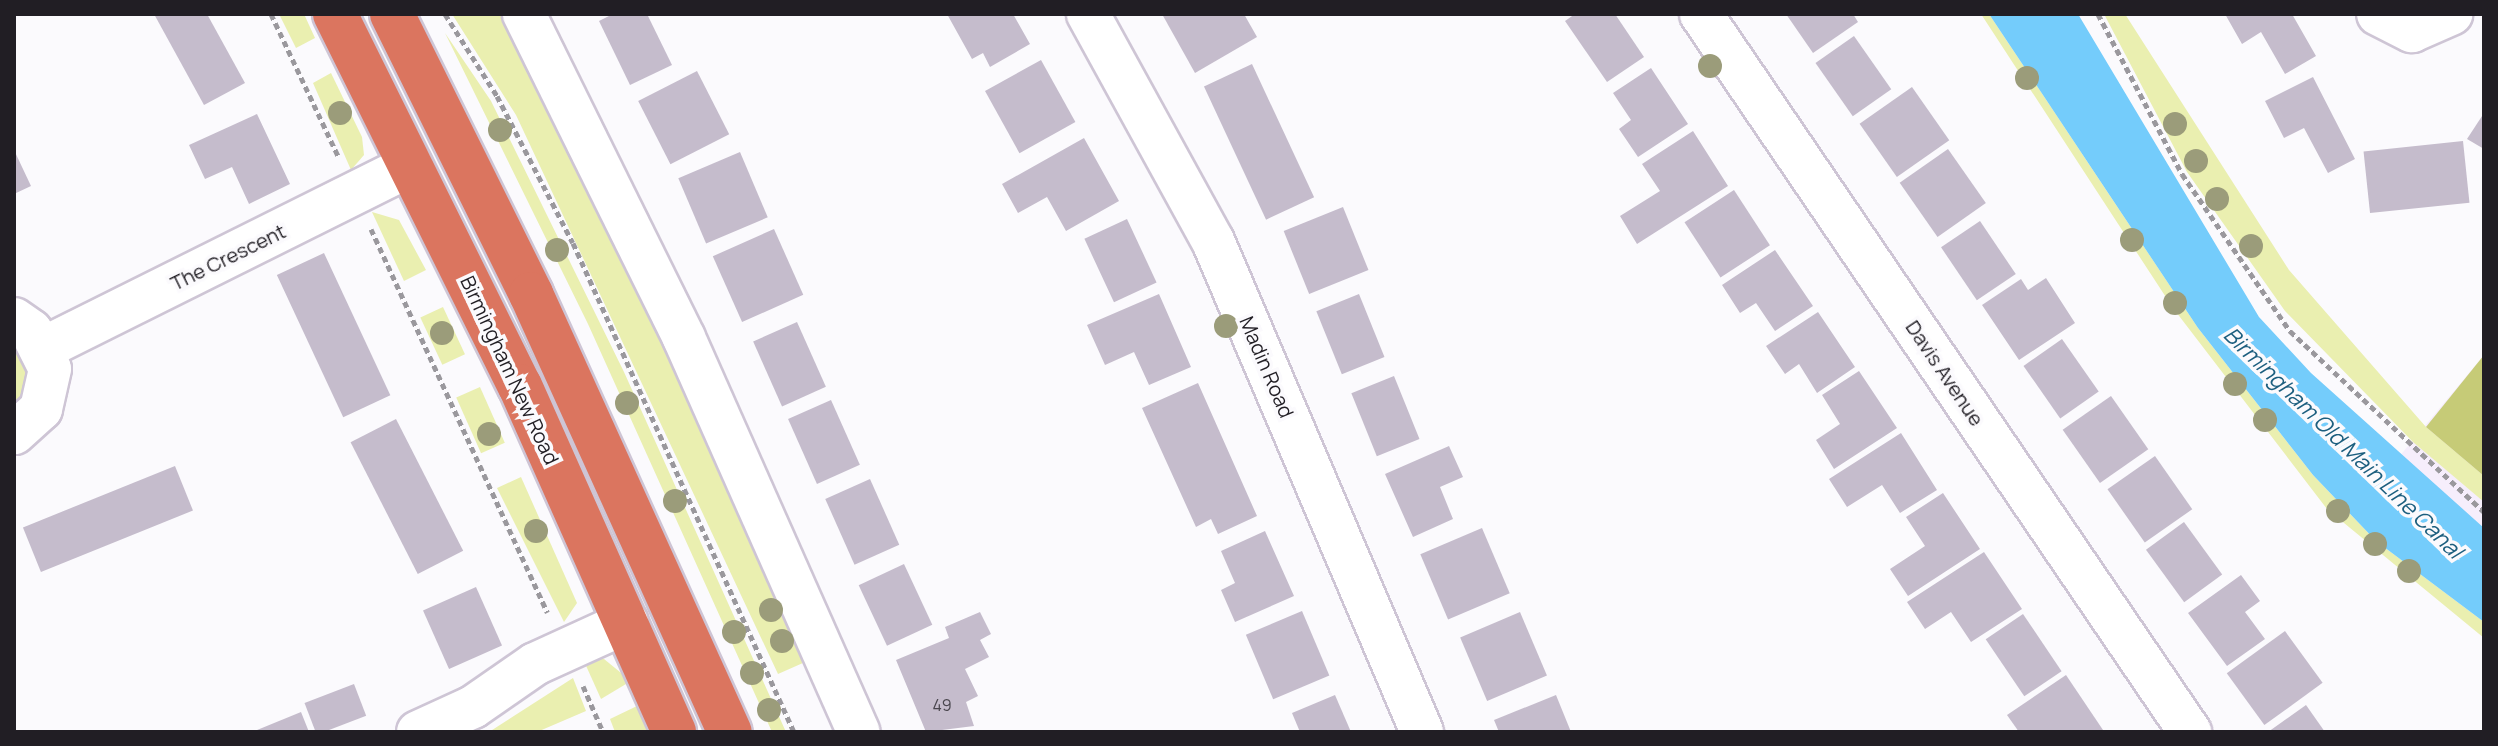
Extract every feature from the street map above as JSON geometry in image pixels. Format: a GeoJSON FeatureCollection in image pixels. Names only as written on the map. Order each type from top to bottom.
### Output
{"type":"FeatureCollection","features":[{"type":"Feature","properties":{"kind":"highway","name":"Birmingham New Road"},"geometry":{"type":"LineString","coordinates":[[335,14],[411,165],[627,622],[674,732]]}},
{"type":"Feature","properties":{"kind":"highway"},"geometry":{"type":"LineString","coordinates":[[392,14],[458,141],[730,732]]}},
{"type":"Feature","properties":{"kind":"highway"},"geometry":{"type":"LineString","coordinates":[[411,165],[458,141]]}},
{"type":"Feature","properties":{"kind":"street"},"geometry":{"type":"LineString","coordinates":[[524,14],[684,338],[859,732]]}},
{"type":"Feature","properties":{"kind":"street","name":"Madin Road"},"geometry":{"type":"LineString","coordinates":[[1088,14],[1213,241],[1422,732]]}},
{"type":"Feature","properties":{"kind":"street","name":"Davis Avenue"},"geometry":{"type":"LineString","coordinates":[[1701,14],[2190,732]]}},
{"type":"Feature","properties":{"kind":"street"},"geometry":{"type":"LineString","coordinates":[[2378,14],[2412,31],[2451,14]]}},
{"type":"Feature","properties":{"kind":"street","name":"The Crescent"},"geometry":{"type":"LineString","coordinates":[[44,348],[411,165]]}},
{"type":"Feature","properties":{"kind":"street"},"geometry":{"type":"LineString","coordinates":[[14,319],[44,348],[49,390],[41,409],[14,433]]}},
{"type":"Feature","properties":{"kind":"street"},"geometry":{"type":"LineString","coordinates":[[418,732],[565,649],[627,622]]}},
{"type":"Feature","properties":{"kind":"path"},"geometry":{"type":"LineString","coordinates":[[271,14],[603,732]]}},
{"type":"Feature","properties":{"kind":"path"},"geometry":{"type":"LineString","coordinates":[[445,14],[497,96],[573,243],[794,732]]}},
{"type":"Feature","properties":{"kind":"path"},"geometry":{"type":"LineString","coordinates":[[2098,14],[2182,174],[2290,331],[2484,512]]}},
{"type":"Feature","properties":{"kind":"shaded area"},"geometry":{"type":"Polygon","coordinates":[[[2484,355],[2484,580],[2378,482],[2484,355]]]}},
{"type":"Feature","properties":{"kind":"green space"},"geometry":{"type":"Polygon","coordinates":[[[279,14],[304,14],[315,38],[296,48],[279,14]]]}},
{"type":"Feature","properties":{"kind":"green space"},"geometry":{"type":"Polygon","coordinates":[[[452,14],[507,14],[615,224],[812,659],[778,674],[516,115],[452,14]]]}},
{"type":"Feature","properties":{"kind":"green space"},"geometry":{"type":"Polygon","coordinates":[[[1981,14],[1989,14],[2198,328],[2313,475],[2376,541],[2484,622],[2484,638],[2327,509],[2173,308],[1981,14]]]}},
{"type":"Feature","properties":{"kind":"green space"},"geometry":{"type":"Polygon","coordinates":[[[2104,14],[2125,14],[2289,270],[2426,427],[2484,476],[2484,502],[2413,442],[2285,311],[2187,172],[2104,14]]]}},
{"type":"Feature","properties":{"kind":"green space"},"geometry":{"type":"Polygon","coordinates":[[[445,33],[491,101],[624,372],[786,732],[772,732],[588,324],[445,33]]]}},
{"type":"Feature","properties":{"kind":"green space"},"geometry":{"type":"Polygon","coordinates":[[[331,73],[362,137],[364,155],[351,170],[313,83],[331,73]]]}},
{"type":"Feature","properties":{"kind":"green space"},"geometry":{"type":"Polygon","coordinates":[[[372,212],[399,220],[426,270],[404,281],[372,212]]]}},
{"type":"Feature","properties":{"kind":"green space"},"geometry":{"type":"Polygon","coordinates":[[[443,307],[465,354],[442,365],[420,318],[443,307]]]}},
{"type":"Feature","properties":{"kind":"green space"},"geometry":{"type":"Polygon","coordinates":[[[14,339],[34,384],[14,414],[14,339]]]}},
{"type":"Feature","properties":{"kind":"green space"},"geometry":{"type":"Polygon","coordinates":[[[2484,355],[2484,476],[2426,427],[2484,355]]]}},
{"type":"Feature","properties":{"kind":"green space"},"geometry":{"type":"Polygon","coordinates":[[[480,387],[505,443],[481,453],[456,398],[480,387]]]}},
{"type":"Feature","properties":{"kind":"green space"},"geometry":{"type":"Polygon","coordinates":[[[521,477],[577,603],[564,622],[497,488],[521,477]]]}},
{"type":"Feature","properties":{"kind":"green space"},"geometry":{"type":"Polygon","coordinates":[[[583,659],[604,659],[631,681],[601,699],[583,659]]]}},
{"type":"Feature","properties":{"kind":"green space"},"geometry":{"type":"Polygon","coordinates":[[[573,678],[586,711],[537,732],[489,732],[573,678]]]}},
{"type":"Feature","properties":{"kind":"green space"},"geometry":{"type":"Polygon","coordinates":[[[637,706],[649,732],[615,732],[610,719],[637,706]]]}},
{"type":"Feature","properties":{"kind":"water","name":"Birmingham Old Main Line Canal"},"geometry":{"type":"Polygon","coordinates":[[[1989,14],[2078,14],[2259,317],[2311,373],[2484,528],[2484,622],[2376,541],[2313,475],[2198,328],[1989,14]]]}},
{"type":"Feature","properties":{"kind":"building"},"geometry":{"type":"Polygon","coordinates":[[[154,14],[207,14],[245,83],[204,105],[154,14]]]}},
{"type":"Feature","properties":{"kind":"building"},"geometry":{"type":"Polygon","coordinates":[[[613,14],[647,14],[672,65],[630,85],[599,21],[613,14]]]}},
{"type":"Feature","properties":{"kind":"building"},"geometry":{"type":"Polygon","coordinates":[[[947,14],[1013,14],[1030,44],[990,67],[983,53],[972,59],[947,14]]]}},
{"type":"Feature","properties":{"kind":"building"},"geometry":{"type":"Polygon","coordinates":[[[1162,14],[1244,14],[1257,37],[1195,73],[1162,14]]]}},
{"type":"Feature","properties":{"kind":"building"},"geometry":{"type":"Polygon","coordinates":[[[1575,14],[1615,14],[1644,57],[1607,82],[1565,21],[1575,14]]]}},
{"type":"Feature","properties":{"kind":"building"},"geometry":{"type":"Polygon","coordinates":[[[1786,14],[1853,14],[1858,22],[1813,53],[1786,14]]]}},
{"type":"Feature","properties":{"kind":"building"},"geometry":{"type":"Polygon","coordinates":[[[2225,14],[2292,14],[2316,56],[2285,74],[2261,32],[2242,44],[2225,14]]]}},
{"type":"Feature","properties":{"kind":"building"},"geometry":{"type":"Polygon","coordinates":[[[1854,36],[1891,89],[1853,116],[1815,63],[1854,36]]]}},
{"type":"Feature","properties":{"kind":"building"},"geometry":{"type":"Polygon","coordinates":[[[1041,60],[1075,122],[1019,153],[985,91],[1041,60]]]}},
{"type":"Feature","properties":{"kind":"building"},"geometry":{"type":"Polygon","coordinates":[[[1252,64],[1314,197],[1266,220],[1204,86],[1252,64]]]}},
{"type":"Feature","properties":{"kind":"building"},"geometry":{"type":"Polygon","coordinates":[[[1651,68],[1688,124],[1638,157],[1619,129],[1631,120],[1613,93],[1651,68]]]}},
{"type":"Feature","properties":{"kind":"building"},"geometry":{"type":"Polygon","coordinates":[[[697,71],[729,134],[670,164],[638,101],[697,71]]]}},
{"type":"Feature","properties":{"kind":"building"},"geometry":{"type":"Polygon","coordinates":[[[2313,77],[2355,159],[2328,173],[2304,128],[2284,138],[2265,101],[2313,77]]]}},
{"type":"Feature","properties":{"kind":"building"},"geometry":{"type":"Polygon","coordinates":[[[1912,87],[1949,140],[1897,177],[1860,124],[1912,87]]]}},
{"type":"Feature","properties":{"kind":"building"},"geometry":{"type":"Polygon","coordinates":[[[2484,113],[2484,149],[2467,139],[2484,113]]]}},
{"type":"Feature","properties":{"kind":"building"},"geometry":{"type":"Polygon","coordinates":[[[257,114],[290,184],[249,204],[232,167],[205,179],[189,145],[257,114]]]}},
{"type":"Feature","properties":{"kind":"building"},"geometry":{"type":"Polygon","coordinates":[[[1693,131],[1728,186],[1637,244],[1620,216],[1660,191],[1642,164],[1693,131]]]}},
{"type":"Feature","properties":{"kind":"building"},"geometry":{"type":"Polygon","coordinates":[[[1084,138],[1119,201],[1066,231],[1047,197],[1018,213],[1002,184],[1084,138]]]}},
{"type":"Feature","properties":{"kind":"building"},"geometry":{"type":"Polygon","coordinates":[[[2463,141],[2469,203],[2370,213],[2364,151],[2463,141]]]}},
{"type":"Feature","properties":{"kind":"building"},"geometry":{"type":"Polygon","coordinates":[[[1948,149],[1986,203],[1938,237],[1900,183],[1948,149]]]}},
{"type":"Feature","properties":{"kind":"building"},"geometry":{"type":"Polygon","coordinates":[[[14,150],[31,186],[14,194],[14,150]]]}},
{"type":"Feature","properties":{"kind":"building"},"geometry":{"type":"Polygon","coordinates":[[[740,152],[768,217],[706,244],[678,178],[740,152]]]}},
{"type":"Feature","properties":{"kind":"building"},"geometry":{"type":"Polygon","coordinates":[[[1734,190],[1770,245],[1720,277],[1685,222],[1734,190]]]}},
{"type":"Feature","properties":{"kind":"building"},"geometry":{"type":"Polygon","coordinates":[[[1343,207],[1368,270],[1309,294],[1284,231],[1343,207]]]}},
{"type":"Feature","properties":{"kind":"building"},"geometry":{"type":"Polygon","coordinates":[[[1127,219],[1157,282],[1114,302],[1084,239],[1127,219]]]}},
{"type":"Feature","properties":{"kind":"building"},"geometry":{"type":"Polygon","coordinates":[[[1980,221],[2016,274],[1977,300],[1941,247],[1980,221]]]}},
{"type":"Feature","properties":{"kind":"building"},"geometry":{"type":"Polygon","coordinates":[[[774,229],[803,295],[742,322],[713,256],[774,229]]]}},
{"type":"Feature","properties":{"kind":"building"},"geometry":{"type":"Polygon","coordinates":[[[1775,250],[1813,306],[1775,331],[1756,303],[1740,313],[1722,285],[1775,250]]]}},
{"type":"Feature","properties":{"kind":"building"},"geometry":{"type":"Polygon","coordinates":[[[324,253],[390,395],[343,417],[277,275],[324,253]]]}},
{"type":"Feature","properties":{"kind":"building"},"geometry":{"type":"Polygon","coordinates":[[[2046,278],[2075,323],[2019,360],[1982,305],[2021,279],[2028,290],[2046,278]]]}},
{"type":"Feature","properties":{"kind":"building"},"geometry":{"type":"Polygon","coordinates":[[[1159,294],[1191,367],[1149,385],[1134,352],[1105,365],[1087,325],[1159,294]]]}},
{"type":"Feature","properties":{"kind":"building"},"geometry":{"type":"Polygon","coordinates":[[[1359,294],[1384,357],[1342,374],[1316,311],[1359,294]]]}},
{"type":"Feature","properties":{"kind":"building"},"geometry":{"type":"Polygon","coordinates":[[[1818,312],[1855,367],[1817,393],[1799,364],[1785,374],[1766,346],[1818,312]]]}},
{"type":"Feature","properties":{"kind":"building"},"geometry":{"type":"Polygon","coordinates":[[[797,322],[826,387],[782,406],[753,342],[797,322]]]}},
{"type":"Feature","properties":{"kind":"building"},"geometry":{"type":"Polygon","coordinates":[[[2062,339],[2099,391],[2060,418],[2023,366],[2062,339]]]}},
{"type":"Feature","properties":{"kind":"building"},"geometry":{"type":"Polygon","coordinates":[[[1859,371],[1897,428],[1834,469],[1816,440],[1840,424],[1822,395],[1859,371]]]}},
{"type":"Feature","properties":{"kind":"building"},"geometry":{"type":"Polygon","coordinates":[[[1394,376],[1419,439],[1377,456],[1351,393],[1394,376]]]}},
{"type":"Feature","properties":{"kind":"building"},"geometry":{"type":"Polygon","coordinates":[[[1198,383],[1257,516],[1218,534],[1211,519],[1196,527],[1142,408],[1198,383]]]}},
{"type":"Feature","properties":{"kind":"building"},"geometry":{"type":"Polygon","coordinates":[[[2111,396],[2148,449],[2100,483],[2063,430],[2111,396]]]}},
{"type":"Feature","properties":{"kind":"building"},"geometry":{"type":"Polygon","coordinates":[[[831,400],[860,465],[817,484],[788,419],[831,400]]]}},
{"type":"Feature","properties":{"kind":"building"},"geometry":{"type":"Polygon","coordinates":[[[396,419],[463,551],[418,574],[351,442],[396,419]]]}},
{"type":"Feature","properties":{"kind":"building"},"geometry":{"type":"Polygon","coordinates":[[[1901,433],[1937,490],[1900,513],[1882,485],[1847,507],[1829,479],[1901,433]]]}},
{"type":"Feature","properties":{"kind":"building"},"geometry":{"type":"Polygon","coordinates":[[[1449,446],[1463,477],[1440,487],[1453,519],[1413,537],[1385,474],[1449,446]]]}},
{"type":"Feature","properties":{"kind":"building"},"geometry":{"type":"Polygon","coordinates":[[[2155,456],[2192,509],[2145,543],[2107,489],[2155,456]]]}},
{"type":"Feature","properties":{"kind":"building"},"geometry":{"type":"Polygon","coordinates":[[[175,466],[193,511],[41,572],[23,527],[175,466]]]}},
{"type":"Feature","properties":{"kind":"building"},"geometry":{"type":"Polygon","coordinates":[[[870,479],[899,545],[855,565],[825,499],[870,479]]]}},
{"type":"Feature","properties":{"kind":"building"},"geometry":{"type":"Polygon","coordinates":[[[1943,493],[1980,549],[1908,596],[1890,569],[1925,546],[1906,517],[1943,493]]]}},
{"type":"Feature","properties":{"kind":"building"},"geometry":{"type":"Polygon","coordinates":[[[2184,522],[2222,575],[2184,602],[2146,550],[2184,522]]]}},
{"type":"Feature","properties":{"kind":"building"},"geometry":{"type":"Polygon","coordinates":[[[1482,528],[1510,593],[1448,620],[1420,554],[1482,528]]]}},
{"type":"Feature","properties":{"kind":"building"},"geometry":{"type":"Polygon","coordinates":[[[1265,531],[1294,596],[1235,622],[1221,590],[1235,583],[1221,551],[1265,531]]]}},
{"type":"Feature","properties":{"kind":"building"},"geometry":{"type":"Polygon","coordinates":[[[1984,552],[2022,609],[1971,642],[1951,612],[1925,629],[1907,602],[1984,552]]]}},
{"type":"Feature","properties":{"kind":"building"},"geometry":{"type":"Polygon","coordinates":[[[904,564],[932,625],[887,646],[859,585],[904,564]]]}},
{"type":"Feature","properties":{"kind":"building"},"geometry":{"type":"Polygon","coordinates":[[[2241,575],[2260,601],[2245,612],[2265,639],[2227,666],[2188,613],[2241,575]]]}},
{"type":"Feature","properties":{"kind":"building"},"geometry":{"type":"Polygon","coordinates":[[[476,587],[502,645],[449,669],[423,611],[476,587]]]}},
{"type":"Feature","properties":{"kind":"building"},"geometry":{"type":"Polygon","coordinates":[[[1302,611],[1329,675],[1273,699],[1246,635],[1302,611]]]}},
{"type":"Feature","properties":{"kind":"building"},"geometry":{"type":"Polygon","coordinates":[[[980,612],[991,634],[980,640],[989,657],[965,669],[978,696],[966,702],[974,726],[926,732],[896,660],[949,638],[945,627],[980,612]]]}},
{"type":"Feature","properties":{"kind":"building"},"geometry":{"type":"Polygon","coordinates":[[[1520,612],[1547,676],[1487,701],[1460,637],[1520,612]]]}},
{"type":"Feature","properties":{"kind":"building"},"geometry":{"type":"Polygon","coordinates":[[[2023,614],[2062,671],[2024,696],[1986,639],[2023,614]]]}},
{"type":"Feature","properties":{"kind":"building"},"geometry":{"type":"Polygon","coordinates":[[[2285,631],[2323,683],[2264,725],[2227,673],[2285,631]]]}},
{"type":"Feature","properties":{"kind":"building"},"geometry":{"type":"Polygon","coordinates":[[[2066,675],[2103,730],[2019,732],[2007,715],[2066,675]]]}},
{"type":"Feature","properties":{"kind":"building"},"geometry":{"type":"Polygon","coordinates":[[[354,684],[366,716],[324,732],[316,732],[305,703],[354,684]]]}},
{"type":"Feature","properties":{"kind":"building"},"geometry":{"type":"Polygon","coordinates":[[[1335,695],[1351,732],[1300,732],[1292,713],[1335,695]]]}},
{"type":"Feature","properties":{"kind":"building"},"geometry":{"type":"Polygon","coordinates":[[[1556,695],[1571,732],[1499,732],[1494,720],[1556,695]]]}},
{"type":"Feature","properties":{"kind":"building"},"geometry":{"type":"Polygon","coordinates":[[[2306,705],[2325,732],[2268,732],[2306,705]]]}},
{"type":"Feature","properties":{"kind":"building"},"geometry":{"type":"Polygon","coordinates":[[[301,712],[309,732],[252,732],[301,712]]]}}]}
